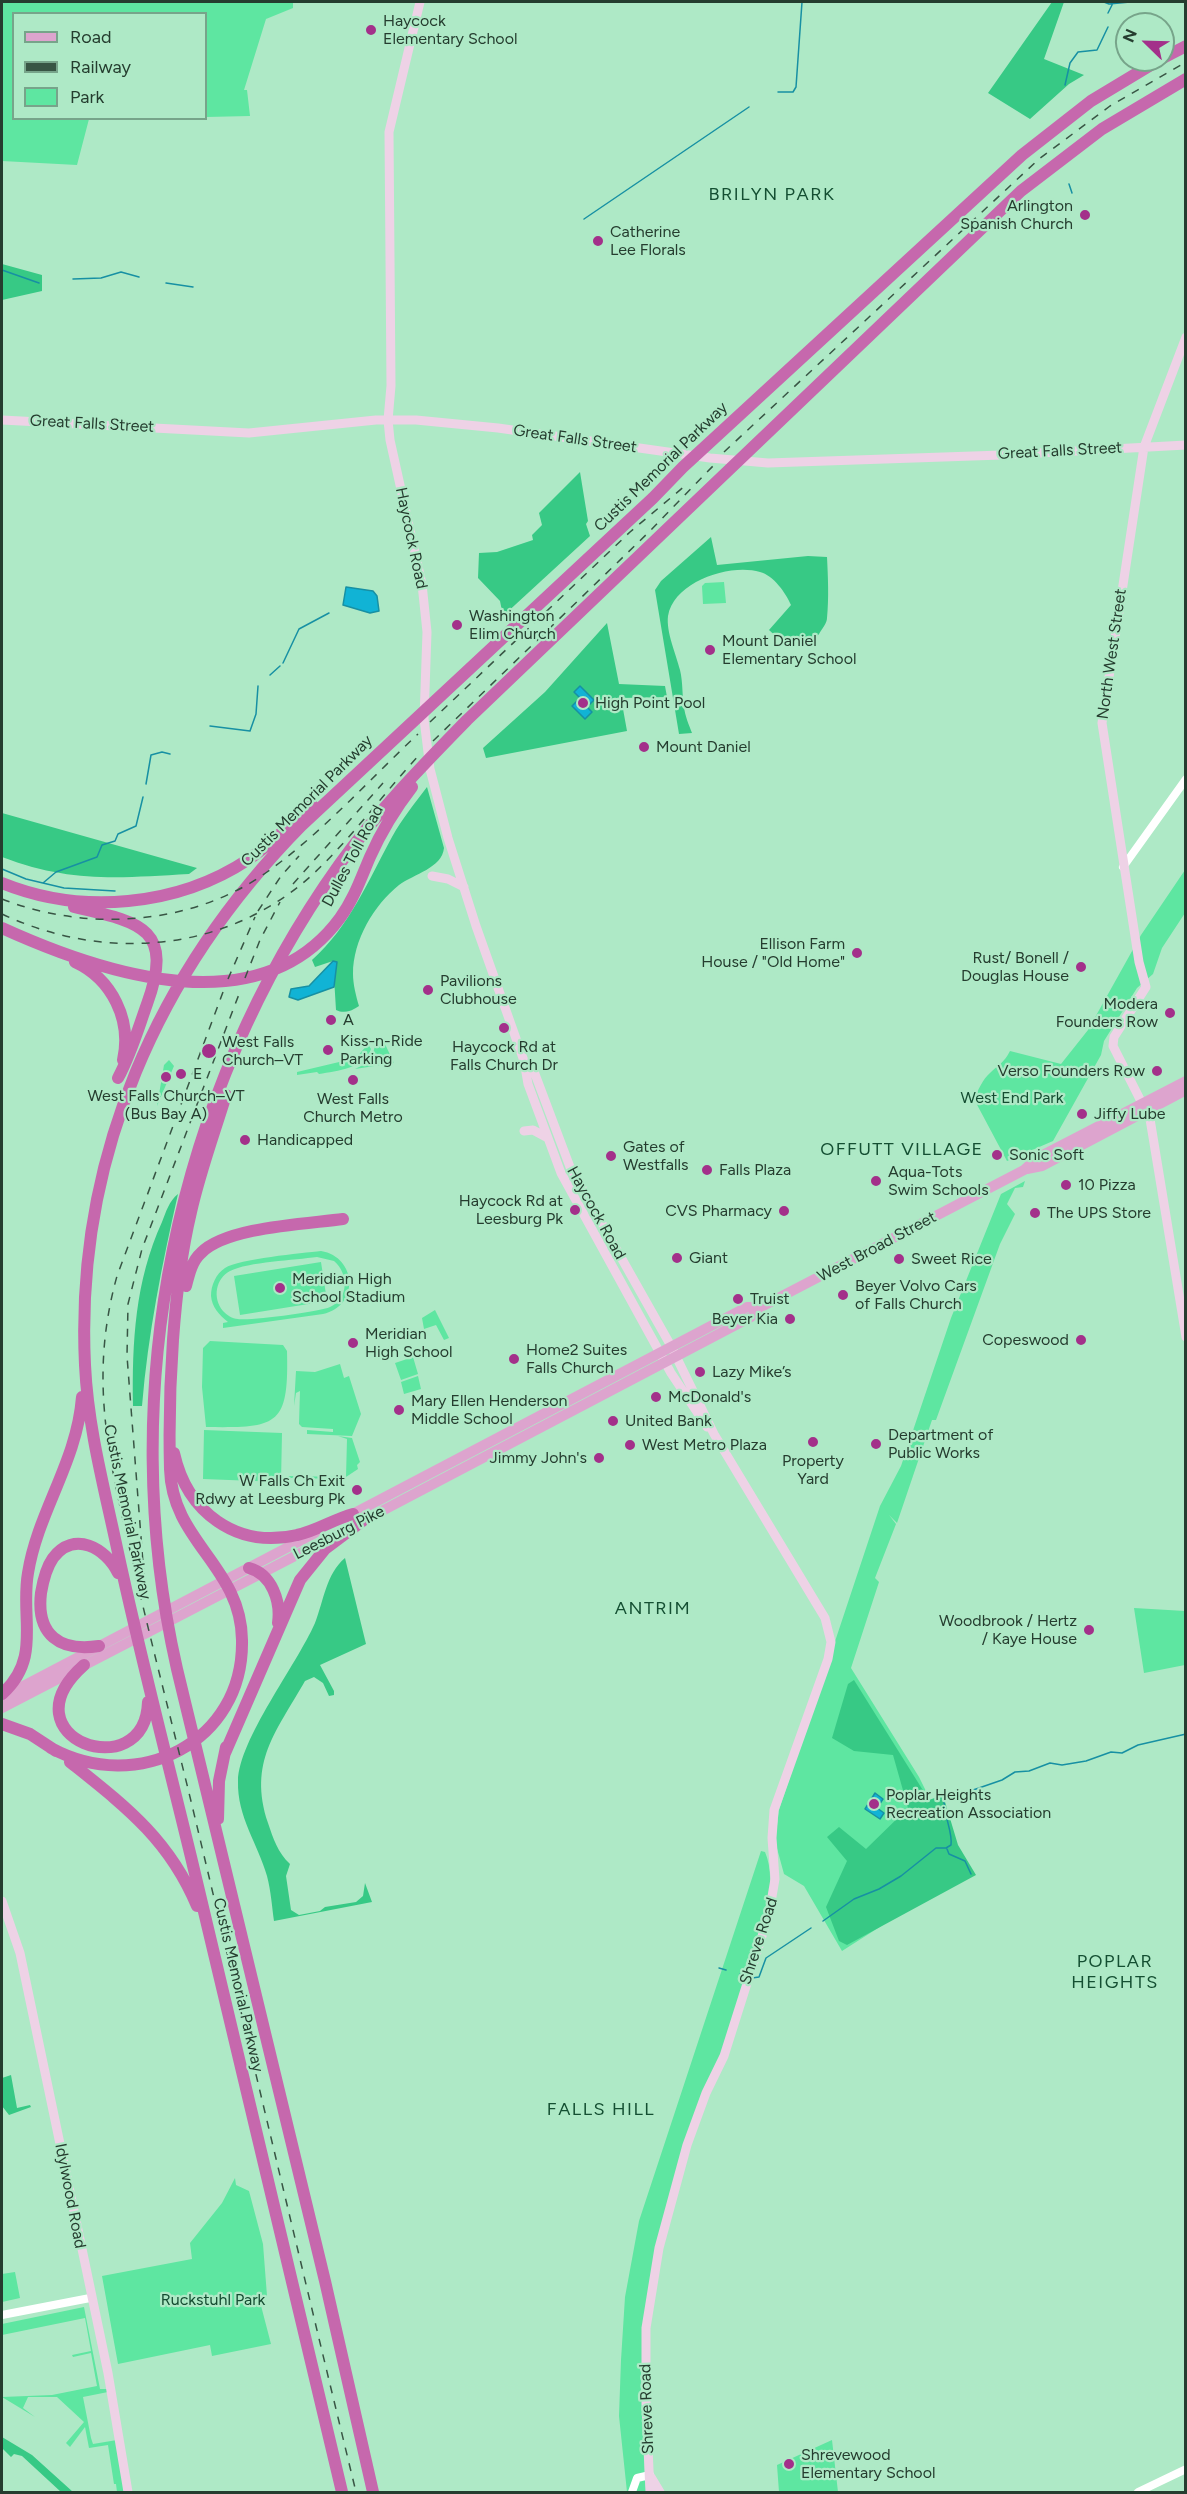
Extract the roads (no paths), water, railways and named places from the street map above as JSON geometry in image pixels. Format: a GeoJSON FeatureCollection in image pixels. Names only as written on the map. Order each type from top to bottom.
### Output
{"type":"FeatureCollection","features":[{"type":"Feature","properties":{"kind":"highway","name":"Custis Memorial Parkway"},"geometry":{"type":"LineString","coordinates":[[342,2493],[212,1942],[148,1688],[96,1459],[85,1369],[84,1316],[87,1264],[95,1210],[114,1134],[134,1076],[167,1003],[202,944],[251,880],[302,825],[653,498],[683,467],[1033,145],[1103,93],[1139,72]]}},
{"type":"Feature","properties":{"kind":"highway","name":"Custis Memorial Parkway"},"geometry":{"type":"LineString","coordinates":[[373,2493],[325,2281],[225,1871],[163,1598],[154,1510],[152,1445],[159,1332],[168,1270],[183,1203],[204,1134],[248,1020],[271,974],[306,914],[367,828],[417,771],[1027,186],[1108,124],[1185,80]]}},
{"type":"Feature","properties":{"kind":"highway"},"geometry":{"type":"LineString","coordinates":[[4,884],[69,900],[130,901],[188,888],[241,864],[265,847],[650,492],[683,467]]}},
{"type":"Feature","properties":{"kind":"highway","name":"Dulles Toll Road"},"geometry":{"type":"LineString","coordinates":[[2,928],[37,943],[111,967],[142,974],[200,983],[234,982],[270,972],[313,948],[333,928],[347,907],[375,847],[404,797],[495,695]]}},
{"type":"Feature","properties":{"kind":"highway"},"geometry":{"type":"LineString","coordinates":[[4,884],[41,899],[127,920],[146,932],[154,943],[158,963],[155,980],[130,1054],[118,1078],[125,1039],[123,1021],[116,1000],[91,971],[37,943]]}},
{"type":"Feature","properties":{"kind":"highway"},"geometry":{"type":"LineString","coordinates":[[225,1871],[218,1809],[219,1781],[248,1658],[247,1642],[238,1609],[227,1582],[187,1528],[174,1498],[170,1465],[175,1334],[183,1255],[193,1204],[239,1053],[271,974]]}},
{"type":"Feature","properties":{"kind":"highway"},"geometry":{"type":"LineString","coordinates":[[175,1334],[191,1269],[197,1256],[207,1247],[237,1234],[343,1219]]}},
{"type":"Feature","properties":{"kind":"highway"},"geometry":{"type":"LineString","coordinates":[[2,1695],[15,1680],[27,1651],[25,1605],[30,1561],[74,1447],[81,1413],[85,1369]]}},
{"type":"Feature","properties":{"kind":"highway"},"geometry":{"type":"LineString","coordinates":[[172,1407],[173,1446],[183,1482],[199,1506],[225,1526],[253,1536],[281,1538],[303,1534],[334,1519],[353,1514]]}},
{"type":"Feature","properties":{"kind":"highway"},"geometry":{"type":"LineString","coordinates":[[225,1753],[275,1633],[307,1570],[326,1549],[365,1520]]}},
{"type":"Feature","properties":{"kind":"highway"},"geometry":{"type":"LineString","coordinates":[[99,1646],[75,1648],[57,1641],[48,1632],[40,1610],[42,1584],[49,1564],[64,1548],[77,1544],[91,1545],[110,1558],[126,1588]]}},
{"type":"Feature","properties":{"kind":"highway"},"geometry":{"type":"LineString","coordinates":[[249,1568],[262,1572],[271,1585],[277,1602],[279,1618],[275,1633]]}},
{"type":"Feature","properties":{"kind":"highway"},"geometry":{"type":"LineString","coordinates":[[51,1748],[82,1763],[122,1767],[152,1762],[185,1747],[213,1723],[234,1686],[242,1647],[238,1609]]}},
{"type":"Feature","properties":{"kind":"highway"},"geometry":{"type":"LineString","coordinates":[[84,1665],[63,1688],[57,1709],[64,1728],[83,1741],[115,1747],[131,1741],[141,1731],[147,1720],[148,1688]]}},
{"type":"Feature","properties":{"kind":"highway"},"geometry":{"type":"LineString","coordinates":[[2,1724],[21,1729],[51,1748],[126,1807],[157,1837],[182,1874],[212,1942]]}},
{"type":"Feature","properties":{"kind":"main road","name":"Haycock Road"},"geometry":{"type":"LineString","coordinates":[[420,2],[389,132],[391,386],[388,420],[390,440],[422,584],[427,632],[424,679],[425,733],[434,784],[464,887],[525,1064],[528,1084],[546,1137],[569,1188],[660,1352]]}},
{"type":"Feature","properties":{"kind":"main road","name":"North West Street"},"geometry":{"type":"LineString","coordinates":[[1144,1108],[1113,1046],[1114,1037],[1146,987],[1139,962],[1123,867],[1102,723],[1144,447],[1185,337]]}},
{"type":"Feature","properties":{"kind":"main road","name":"Great Falls Street"},"geometry":{"type":"LineString","coordinates":[[2,420],[249,433],[388,420],[498,428],[666,452],[768,463],[1002,455],[1185,445]]}},
{"type":"Feature","properties":{"kind":"main road"},"geometry":{"type":"LineString","coordinates":[[432,876],[448,879],[464,887]]}},
{"type":"Feature","properties":{"kind":"main road","name":"Haycock Road"},"geometry":{"type":"LineString","coordinates":[[525,1064],[535,1074],[570,1167],[676,1358]]}},
{"type":"Feature","properties":{"kind":"main road","name":"West Broad Street"},"geometry":{"type":"LineString","coordinates":[[1144,1108],[1185,1081]]}},
{"type":"Feature","properties":{"kind":"main road","name":"West Broad Street"},"geometry":{"type":"LineString","coordinates":[[676,1358],[751,1317],[761,1307],[1024,1170],[1037,1158],[1185,1090]]}},
{"type":"Feature","properties":{"kind":"main road"},"geometry":{"type":"LineString","coordinates":[[1144,1108],[1158,1162],[1185,1337]]}},
{"type":"Feature","properties":{"kind":"main road"},"geometry":{"type":"LineString","coordinates":[[524,1131],[533,1130],[546,1137]]}},
{"type":"Feature","properties":{"kind":"main road","name":"West Broad Street"},"geometry":{"type":"LineString","coordinates":[[671,1347],[747,1307],[761,1307]]}},
{"type":"Feature","properties":{"kind":"main road","name":"Leesburg Pike"},"geometry":{"type":"LineString","coordinates":[[2,1695],[671,1347]]}},
{"type":"Feature","properties":{"kind":"main road","name":"Shreve Road"},"geometry":{"type":"LineString","coordinates":[[660,1352],[698,1416],[714,1434]]}},
{"type":"Feature","properties":{"kind":"main road","name":"Leesburg Pike"},"geometry":{"type":"LineString","coordinates":[[2,1708],[676,1358]]}},
{"type":"Feature","properties":{"kind":"main road","name":"Shreve Road"},"geometry":{"type":"LineString","coordinates":[[650,2493],[646,2328],[659,2248],[690,2135],[724,2056],[769,1914],[775,1879],[772,1838],[774,1810],[828,1659],[831,1642],[825,1618],[714,1434],[676,1358]]}},
{"type":"Feature","properties":{"kind":"main road","name":"Idylwood Road"},"geometry":{"type":"LineString","coordinates":[[2,1901],[17,1942],[116,2416],[128,2493]]}},
{"type":"Feature","properties":{"kind":"main road","name":"Shreve Road"},"geometry":{"type":"LineString","coordinates":[[650,2475],[660,2493]]}},
{"type":"Feature","properties":{"kind":"street"},"geometry":{"type":"LineString","coordinates":[[1123,867],[1185,779]]}},
{"type":"Feature","properties":{"kind":"street"},"geometry":{"type":"LineString","coordinates":[[2,2315],[90,2298]]}},
{"type":"Feature","properties":{"kind":"street"},"geometry":{"type":"LineString","coordinates":[[1138,2493],[1185,2469]]}},
{"type":"Feature","properties":{"kind":"street"},"geometry":{"type":"LineString","coordinates":[[632,2493],[637,2478],[650,2475]]}},
{"type":"Feature","properties":{"kind":"water"},"geometry":{"type":"Polygon","coordinates":[[[346,587],[373,591],[377,596],[379,611],[370,613],[343,605],[346,587]]]}},
{"type":"Feature","properties":{"kind":"water","name":"High Point Pool"},"geometry":{"type":"Polygon","coordinates":[[[580,686],[594,700],[587,707],[592,712],[585,719],[572,706],[580,698],[574,692],[580,686]]]}},
{"type":"Feature","properties":{"kind":"water"},"geometry":{"type":"Polygon","coordinates":[[[333,961],[337,962],[334,987],[298,1000],[289,997],[291,989],[309,986],[333,961]]]}},
{"type":"Feature","properties":{"kind":"water","name":"Poplar Heights Recreation Association"},"geometry":{"type":"Polygon","coordinates":[[[875,1793],[883,1799],[877,1808],[884,1813],[880,1819],[865,1809],[875,1793]]]}},
{"type":"Feature","properties":{"kind":"waterway"},"geometry":{"type":"LineString","coordinates":[[778,92],[793,92],[796,87],[802,2]]}},
{"type":"Feature","properties":{"kind":"waterway"},"geometry":{"type":"LineString","coordinates":[[1104,2],[1109,4],[1130,2]]}},
{"type":"Feature","properties":{"kind":"waterway"},"geometry":{"type":"LineString","coordinates":[[1108,13],[1113,3]]}},
{"type":"Feature","properties":{"kind":"waterway"},"geometry":{"type":"LineString","coordinates":[[1065,85],[1070,63],[1078,52],[1097,50],[1108,27]]}},
{"type":"Feature","properties":{"kind":"waterway"},"geometry":{"type":"LineString","coordinates":[[584,219],[749,107]]}},
{"type":"Feature","properties":{"kind":"waterway"},"geometry":{"type":"LineString","coordinates":[[1069,184],[1072,193]]}},
{"type":"Feature","properties":{"kind":"waterway"},"geometry":{"type":"LineString","coordinates":[[2,270],[39,283]]}},
{"type":"Feature","properties":{"kind":"waterway"},"geometry":{"type":"LineString","coordinates":[[73,279],[101,278],[121,272],[139,277]]}},
{"type":"Feature","properties":{"kind":"waterway"},"geometry":{"type":"LineString","coordinates":[[166,283],[193,287]]}},
{"type":"Feature","properties":{"kind":"waterway"},"geometry":{"type":"LineString","coordinates":[[283,663],[299,629],[329,613]]}},
{"type":"Feature","properties":{"kind":"waterway"},"geometry":{"type":"LineString","coordinates":[[270,675],[280,666]]}},
{"type":"Feature","properties":{"kind":"waterway"},"geometry":{"type":"LineString","coordinates":[[210,726],[250,731],[256,714],[258,686]]}},
{"type":"Feature","properties":{"kind":"waterway"},"geometry":{"type":"LineString","coordinates":[[146,784],[151,755],[162,752],[170,754]]}},
{"type":"Feature","properties":{"kind":"waterway"},"geometry":{"type":"LineString","coordinates":[[43,883],[56,872],[97,857],[102,845],[115,841],[118,834],[136,826],[143,797]]}},
{"type":"Feature","properties":{"kind":"waterway"},"geometry":{"type":"LineString","coordinates":[[2,869],[26,879],[64,888],[115,891]]}},
{"type":"Feature","properties":{"kind":"waterway"},"geometry":{"type":"LineString","coordinates":[[823,1921],[854,1899],[879,1889],[901,1876],[936,1848],[946,1848],[951,1845],[944,1801],[1002,1780],[1015,1772],[1029,1771],[1050,1763],[1062,1765],[1086,1761],[1111,1752],[1122,1753],[1138,1745],[1186,1734]]}},
{"type":"Feature","properties":{"kind":"waterway"},"geometry":{"type":"LineString","coordinates":[[947,1849],[949,1854],[965,1861],[971,1874]]}},
{"type":"Feature","properties":{"kind":"waterway"},"geometry":{"type":"LineString","coordinates":[[752,1978],[759,1977],[766,1958],[811,1928]]}},
{"type":"Feature","properties":{"kind":"waterway"},"geometry":{"type":"LineString","coordinates":[[719,1968],[726,1970]]}},
{"type":"Feature","properties":{"kind":"railway"},"geometry":{"type":"LineString","coordinates":[[724,452],[1039,159],[1110,106],[1186,62]]}},
{"type":"Feature","properties":{"kind":"railway"},"geometry":{"type":"LineString","coordinates":[[433,741],[650,531],[713,466]]}},
{"type":"Feature","properties":{"kind":"railway"},"geometry":{"type":"LineString","coordinates":[[430,722],[630,532],[686,485]]}},
{"type":"Feature","properties":{"kind":"railway"},"geometry":{"type":"LineString","coordinates":[[2,899],[34,910],[103,919],[138,918],[172,913],[206,904],[238,890],[287,857],[326,823],[418,734]]}},
{"type":"Feature","properties":{"kind":"railway"},"geometry":{"type":"LineString","coordinates":[[2,914],[41,929],[81,939],[122,943],[162,942],[202,935],[241,921],[277,902],[311,876],[340,847],[420,754]]}},
{"type":"Feature","properties":{"kind":"railway"},"geometry":{"type":"LineString","coordinates":[[293,884],[383,783]]}},
{"type":"Feature","properties":{"kind":"railway"},"geometry":{"type":"LineString","coordinates":[[258,911],[281,876],[299,856]]}},
{"type":"Feature","properties":{"kind":"railway"},"geometry":{"type":"LineString","coordinates":[[245,978],[260,940],[280,902]]}},
{"type":"Feature","properties":{"kind":"railway"},"geometry":{"type":"LineString","coordinates":[[228,979],[255,917]]}},
{"type":"Feature","properties":{"kind":"railway"},"geometry":{"type":"LineString","coordinates":[[144,1576],[127,1356],[128,1304],[142,1249],[241,989]]}},
{"type":"Feature","properties":{"kind":"railway"},"geometry":{"type":"LineString","coordinates":[[223,992],[117,1276],[108,1315],[104,1353],[103,1389],[106,1425],[118,1496],[142,1603],[356,2492]]}},
{"type":"Feature","properties":{"kind":"place","name":"Haycock Elementary School"},"geometry":{"type":"Point","coordinates":[371,30]}},
{"type":"Feature","properties":{"kind":"place","name":"Arlington Spanish Church"},"geometry":{"type":"Point","coordinates":[1085,215]}},
{"type":"Feature","properties":{"kind":"place","name":"Catherine Lee Florals"},"geometry":{"type":"Point","coordinates":[598,241]}},
{"type":"Feature","properties":{"kind":"place","name":"Washington Elim Church"},"geometry":{"type":"Point","coordinates":[457,625]}},
{"type":"Feature","properties":{"kind":"place","name":"Mount Daniel Elementary School"},"geometry":{"type":"Point","coordinates":[710,650]}},
{"type":"Feature","properties":{"kind":"place","name":"High Point Pool"},"geometry":{"type":"Point","coordinates":[583,703]}},
{"type":"Feature","properties":{"kind":"place","name":"Mount Daniel"},"geometry":{"type":"Point","coordinates":[644,747]}},
{"type":"Feature","properties":{"kind":"place","name":"Ellison Farm House / \"Old Home\""},"geometry":{"type":"Point","coordinates":[857,953]}},
{"type":"Feature","properties":{"kind":"place","name":"Rust/ Bonell / Douglas House"},"geometry":{"type":"Point","coordinates":[1081,967]}},
{"type":"Feature","properties":{"kind":"place","name":"Pavilions Clubhouse"},"geometry":{"type":"Point","coordinates":[428,990]}},
{"type":"Feature","properties":{"kind":"place","name":"Modera Founders Row"},"geometry":{"type":"Point","coordinates":[1170,1013]}},
{"type":"Feature","properties":{"kind":"place","name":"A"},"geometry":{"type":"Point","coordinates":[331,1020]}},
{"type":"Feature","properties":{"kind":"place","name":"Haycock Rd at Falls Church Dr"},"geometry":{"type":"Point","coordinates":[504,1028]}},
{"type":"Feature","properties":{"kind":"place","name":"Kiss-n-Ride Parking"},"geometry":{"type":"Point","coordinates":[328,1050]}},
{"type":"Feature","properties":{"kind":"place","name":"West Falls Church–VT"},"geometry":{"type":"Point","coordinates":[209,1051]}},
{"type":"Feature","properties":{"kind":"place","name":"Verso Founders Row"},"geometry":{"type":"Point","coordinates":[1157,1071]}},
{"type":"Feature","properties":{"kind":"place","name":"E"},"geometry":{"type":"Point","coordinates":[181,1074]}},
{"type":"Feature","properties":{"kind":"place","name":"West Falls Church–VT (Bus Bay A)"},"geometry":{"type":"Point","coordinates":[166,1077]}},
{"type":"Feature","properties":{"kind":"place","name":"West Falls Church Metro"},"geometry":{"type":"Point","coordinates":[353,1080]}},
{"type":"Feature","properties":{"kind":"place","name":"Jiffy Lube"},"geometry":{"type":"Point","coordinates":[1082,1114]}},
{"type":"Feature","properties":{"kind":"place","name":"Handicapped"},"geometry":{"type":"Point","coordinates":[245,1140]}},
{"type":"Feature","properties":{"kind":"place","name":"Sonic Soft"},"geometry":{"type":"Point","coordinates":[997,1155]}},
{"type":"Feature","properties":{"kind":"place","name":"Gates of Westfalls"},"geometry":{"type":"Point","coordinates":[611,1156]}},
{"type":"Feature","properties":{"kind":"place","name":"Falls Plaza"},"geometry":{"type":"Point","coordinates":[707,1170]}},
{"type":"Feature","properties":{"kind":"place","name":"Aqua-Tots Swim Schools"},"geometry":{"type":"Point","coordinates":[876,1181]}},
{"type":"Feature","properties":{"kind":"place","name":"10 Pizza"},"geometry":{"type":"Point","coordinates":[1066,1185]}},
{"type":"Feature","properties":{"kind":"place","name":"Haycock Rd at Leesburg Pk"},"geometry":{"type":"Point","coordinates":[575,1210]}},
{"type":"Feature","properties":{"kind":"place","name":"CVS Pharmacy"},"geometry":{"type":"Point","coordinates":[784,1211]}},
{"type":"Feature","properties":{"kind":"place","name":"The UPS Store"},"geometry":{"type":"Point","coordinates":[1035,1213]}},
{"type":"Feature","properties":{"kind":"place","name":"Giant"},"geometry":{"type":"Point","coordinates":[677,1258]}},
{"type":"Feature","properties":{"kind":"place","name":"Sweet Rice"},"geometry":{"type":"Point","coordinates":[899,1259]}},
{"type":"Feature","properties":{"kind":"place","name":"Meridian High School Stadium"},"geometry":{"type":"Point","coordinates":[280,1288]}},
{"type":"Feature","properties":{"kind":"place","name":"Beyer Volvo Cars of Falls Church"},"geometry":{"type":"Point","coordinates":[843,1295]}},
{"type":"Feature","properties":{"kind":"place","name":"Truist"},"geometry":{"type":"Point","coordinates":[738,1299]}},
{"type":"Feature","properties":{"kind":"place","name":"Beyer Kia"},"geometry":{"type":"Point","coordinates":[790,1319]}},
{"type":"Feature","properties":{"kind":"place","name":"Copeswood"},"geometry":{"type":"Point","coordinates":[1081,1340]}},
{"type":"Feature","properties":{"kind":"place","name":"Meridian High School"},"geometry":{"type":"Point","coordinates":[353,1343]}},
{"type":"Feature","properties":{"kind":"place","name":"Home2 Suites Falls Church"},"geometry":{"type":"Point","coordinates":[514,1359]}},
{"type":"Feature","properties":{"kind":"place","name":"Lazy Mike’s"},"geometry":{"type":"Point","coordinates":[700,1372]}},
{"type":"Feature","properties":{"kind":"place","name":"McDonald's"},"geometry":{"type":"Point","coordinates":[656,1397]}},
{"type":"Feature","properties":{"kind":"place","name":"Mary Ellen Henderson Middle School"},"geometry":{"type":"Point","coordinates":[399,1410]}},
{"type":"Feature","properties":{"kind":"place","name":"United Bank"},"geometry":{"type":"Point","coordinates":[613,1421]}},
{"type":"Feature","properties":{"kind":"place","name":"Property Yard"},"geometry":{"type":"Point","coordinates":[813,1442]}},
{"type":"Feature","properties":{"kind":"place","name":"Department of Public Works"},"geometry":{"type":"Point","coordinates":[876,1444]}},
{"type":"Feature","properties":{"kind":"place","name":"West Metro Plaza"},"geometry":{"type":"Point","coordinates":[630,1445]}},
{"type":"Feature","properties":{"kind":"place","name":"Jimmy John's"},"geometry":{"type":"Point","coordinates":[599,1458]}},
{"type":"Feature","properties":{"kind":"place","name":"W Falls Ch Exit Rdwy at Leesburg Pk"},"geometry":{"type":"Point","coordinates":[357,1490]}},
{"type":"Feature","properties":{"kind":"place","name":"Woodbrook / Hertz / Kaye House"},"geometry":{"type":"Point","coordinates":[1089,1630]}},
{"type":"Feature","properties":{"kind":"place","name":"Poplar Heights Recreation Association"},"geometry":{"type":"Point","coordinates":[874,1804]}},
{"type":"Feature","properties":{"kind":"place","name":"Shrevewood Elementary School"},"geometry":{"type":"Point","coordinates":[789,2464]}},
{"type":"Feature","properties":{"kind":"district","name":"BRILYN PARK"},"geometry":{"type":"Point","coordinates":[772,195]}},
{"type":"Feature","properties":{"kind":"district","name":"OFFUTT VILLAGE"},"geometry":{"type":"Point","coordinates":[902,1150]}},
{"type":"Feature","properties":{"kind":"district","name":"ANTRIM"},"geometry":{"type":"Point","coordinates":[653,1609]}},
{"type":"Feature","properties":{"kind":"district","name":"POPLAR HEIGHTS"},"geometry":{"type":"Point","coordinates":[1115,1972]}},
{"type":"Feature","properties":{"kind":"district","name":"FALLS HILL"},"geometry":{"type":"Point","coordinates":[601,2110]}},
{"type":"Feature","properties":{"kind":"park label","name":"West End Park"},"geometry":{"type":"Point","coordinates":[1012,1098]}},
{"type":"Feature","properties":{"kind":"park label","name":"Ruckstuhl Park"},"geometry":{"type":"Point","coordinates":[213,2300]}}]}
